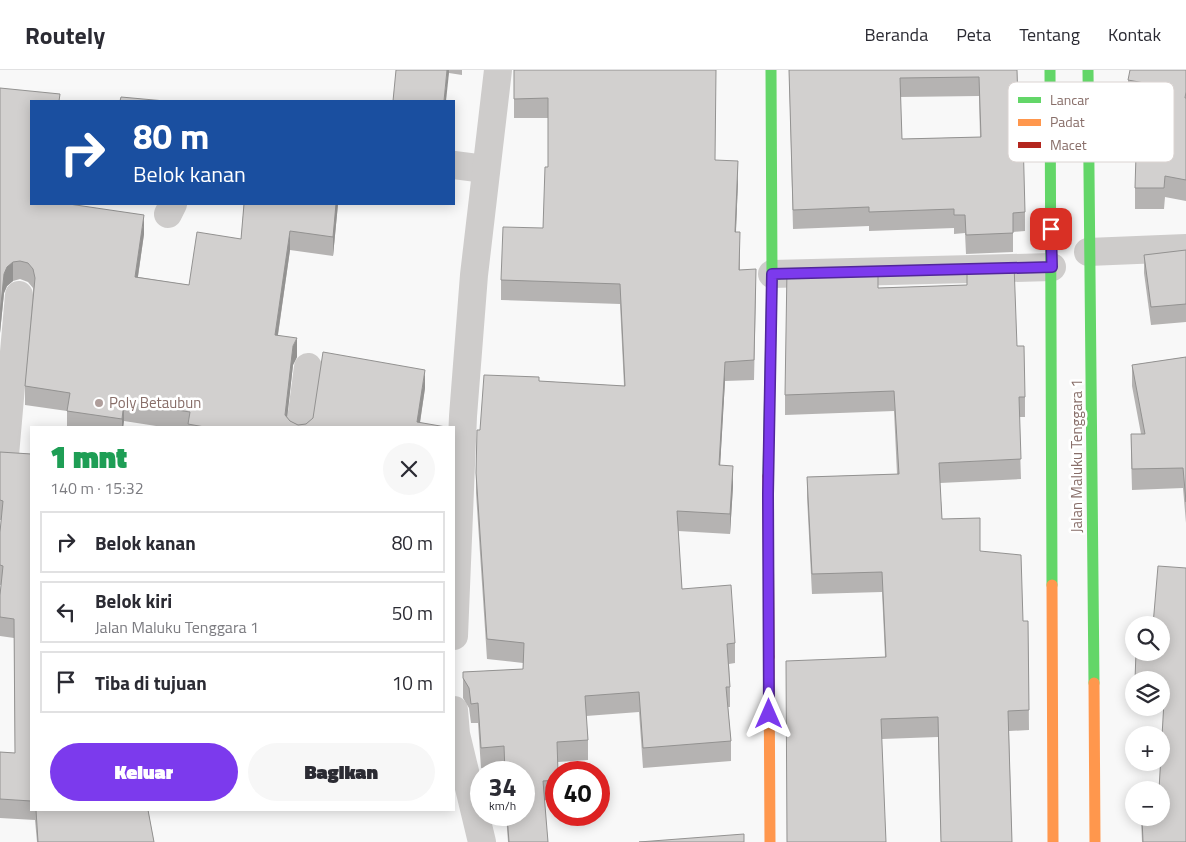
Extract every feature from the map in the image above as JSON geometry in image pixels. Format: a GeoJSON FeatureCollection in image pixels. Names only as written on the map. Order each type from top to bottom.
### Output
{"type":"FeatureCollection","features":[{"type":"Feature","properties":{"kind":"main road"},"geometry":{"type":"LineString","coordinates":[[770,842],[768,494],[772,274],[771,70]]}},
{"type":"Feature","properties":{"kind":"main road","name":"Jalan Maluku Tenggara 1"},"geometry":{"type":"LineString","coordinates":[[1051,162],[1054,842]]}},
{"type":"Feature","properties":{"kind":"main road","name":"Jalan Maluku Tenggara 1"},"geometry":{"type":"LineString","coordinates":[[1088,162],[1095,842]]}},
{"type":"Feature","properties":{"kind":"street"},"geometry":{"type":"LineString","coordinates":[[455,593],[457,506],[474,275],[485,168],[498,70]]}},
{"type":"Feature","properties":{"kind":"street"},"geometry":{"type":"LineString","coordinates":[[455,165],[485,168]]}},
{"type":"Feature","properties":{"kind":"street"},"geometry":{"type":"LineString","coordinates":[[1088,252],[1186,248]]}},
{"type":"Feature","properties":{"kind":"street"},"geometry":{"type":"LineString","coordinates":[[772,274],[1052,267]]}},
{"type":"Feature","properties":{"kind":"street"},"geometry":{"type":"LineString","coordinates":[[12,456],[19,295]]}},
{"type":"Feature","properties":{"kind":"street"},"geometry":{"type":"LineString","coordinates":[[300,426],[308,368]]}},
{"type":"Feature","properties":{"kind":"street"},"geometry":{"type":"LineString","coordinates":[[455,722],[456,734],[482,842]]}},
{"type":"Feature","properties":{"kind":"building"},"geometry":{"type":"Polygon","coordinates":[[[396,70],[447,70],[444,100],[393,100],[396,70]]]}},
{"type":"Feature","properties":{"kind":"building"},"geometry":{"type":"Polygon","coordinates":[[[514,70],[716,70],[715,160],[738,161],[735,232],[740,232],[739,270],[756,269],[754,360],[725,362],[719,465],[733,466],[730,514],[677,511],[682,589],[731,585],[735,643],[727,644],[730,687],[726,687],[731,741],[643,748],[639,692],[585,696],[588,740],[557,742],[558,761],[545,761],[545,781],[543,781],[545,826],[547,826],[548,842],[509,842],[508,826],[535,826],[535,761],[505,761],[504,746],[481,748],[478,703],[471,704],[469,688],[463,678],[463,672],[523,669],[524,643],[487,639],[476,473],[477,430],[480,430],[484,375],[539,377],[539,381],[625,386],[620,284],[501,280],[503,227],[543,228],[545,167],[548,167],[548,98],[514,99],[514,70]]]}},
{"type":"Feature","properties":{"kind":"building"},"geometry":{"type":"Polygon","coordinates":[[[789,70],[1017,70],[1017,82],[1008,82],[1008,162],[1024,162],[1025,212],[1013,213],[1013,233],[966,235],[965,215],[954,215],[954,209],[869,212],[869,207],[793,210],[789,70]],[[979,77],[900,78],[902,139],[981,137],[979,77]]]}},
{"type":"Feature","properties":{"kind":"building"},"geometry":{"type":"Polygon","coordinates":[[[1130,70],[1186,70],[1186,180],[1165,176],[1164,188],[1135,188],[1136,162],[1174,162],[1174,82],[1139,82],[1128,80],[1130,70]]]}},
{"type":"Feature","properties":{"kind":"building"},"geometry":{"type":"Polygon","coordinates":[[[0,88],[60,94],[59,100],[30,100],[30,205],[76,205],[144,215],[135,277],[189,285],[197,232],[241,239],[244,205],[336,205],[333,237],[290,231],[275,335],[297,338],[293,346],[285,415],[290,421],[298,425],[306,424],[313,418],[323,352],[425,370],[417,422],[440,426],[199,426],[188,424],[190,412],[124,402],[122,419],[67,411],[70,393],[25,386],[35,278],[33,269],[28,263],[13,262],[7,267],[4,274],[0,314],[0,88]]]}},
{"type":"Feature","properties":{"kind":"building"},"geometry":{"type":"Polygon","coordinates":[[[121,97],[154,100],[120,100],[121,97]]]}},
{"type":"Feature","properties":{"kind":"building"},"geometry":{"type":"Polygon","coordinates":[[[1186,250],[1186,304],[1151,307],[1144,255],[1186,250]]]}},
{"type":"Feature","properties":{"kind":"building"},"geometry":{"type":"Polygon","coordinates":[[[1014,264],[1017,346],[1024,346],[1025,397],[1019,397],[1021,459],[939,463],[942,519],[980,518],[980,551],[1021,555],[1023,621],[1028,621],[1029,710],[1008,711],[1012,842],[941,842],[938,717],[881,719],[886,842],[787,842],[786,661],[886,657],[882,572],[812,574],[807,477],[899,474],[894,391],[785,395],[787,269],[878,267],[878,288],[967,285],[967,265],[1014,264]]]}},
{"type":"Feature","properties":{"kind":"building"},"geometry":{"type":"Polygon","coordinates":[[[1186,357],[1186,502],[1183,468],[1132,469],[1131,434],[1145,434],[1132,365],[1186,357]]]}},
{"type":"Feature","properties":{"kind":"building"},"geometry":{"type":"Polygon","coordinates":[[[0,452],[30,454],[30,801],[0,799],[0,752],[15,753],[14,619],[0,617],[3,566],[0,565],[0,532],[3,501],[0,500],[0,452]]]}},
{"type":"Feature","properties":{"kind":"building"},"geometry":{"type":"Polygon","coordinates":[[[1158,566],[1186,568],[1186,842],[1143,842],[1142,826],[1170,826],[1170,781],[1160,781],[1160,771],[1170,771],[1170,726],[1163,726],[1163,716],[1170,716],[1170,671],[1135,671],[1136,661],[1170,661],[1170,616],[1154,616],[1158,566]]]}},
{"type":"Feature","properties":{"kind":"building"},"geometry":{"type":"Polygon","coordinates":[[[36,811],[148,811],[154,842],[38,842],[36,811]]]}},
{"type":"Feature","properties":{"kind":"building"},"geometry":{"type":"Polygon","coordinates":[[[744,834],[744,842],[639,842],[744,834]]]}},
{"type":"Feature","properties":{"kind":"traffic: fast"},"geometry":{"type":"LineString","coordinates":[[768,476],[772,274],[771,70]]}},
{"type":"Feature","properties":{"kind":"traffic: fast"},"geometry":{"type":"LineString","coordinates":[[1050,70],[1050,82]]}},
{"type":"Feature","properties":{"kind":"traffic: fast"},"geometry":{"type":"LineString","coordinates":[[1088,70],[1088,82]]}},
{"type":"Feature","properties":{"kind":"traffic: fast"},"geometry":{"type":"LineString","coordinates":[[1050,162],[1052,585]]}},
{"type":"Feature","properties":{"kind":"traffic: fast"},"geometry":{"type":"LineString","coordinates":[[1089,162],[1094,683]]}},
{"type":"Feature","properties":{"kind":"traffic: slow"},"geometry":{"type":"LineString","coordinates":[[1052,585],[1053,842]]}},
{"type":"Feature","properties":{"kind":"traffic: slow"},"geometry":{"type":"LineString","coordinates":[[769,657],[770,842]]}},
{"type":"Feature","properties":{"kind":"traffic: slow"},"geometry":{"type":"LineString","coordinates":[[1094,683],[1095,842]]}},
{"type":"Feature","properties":{"kind":"traffic: jam"},"geometry":{"type":"LineString","coordinates":[[768,476],[769,657]]}},
{"type":"Feature","properties":{"kind":"place","name":"Poly Betaubun"},"geometry":{"type":"Point","coordinates":[99,403]}},
{"type":"Feature","properties":{"kind":"route"},"geometry":{"type":"LineString","coordinates":[[769,714],[768,494],[772,274],[1052,267],[1051,229]]}}]}
